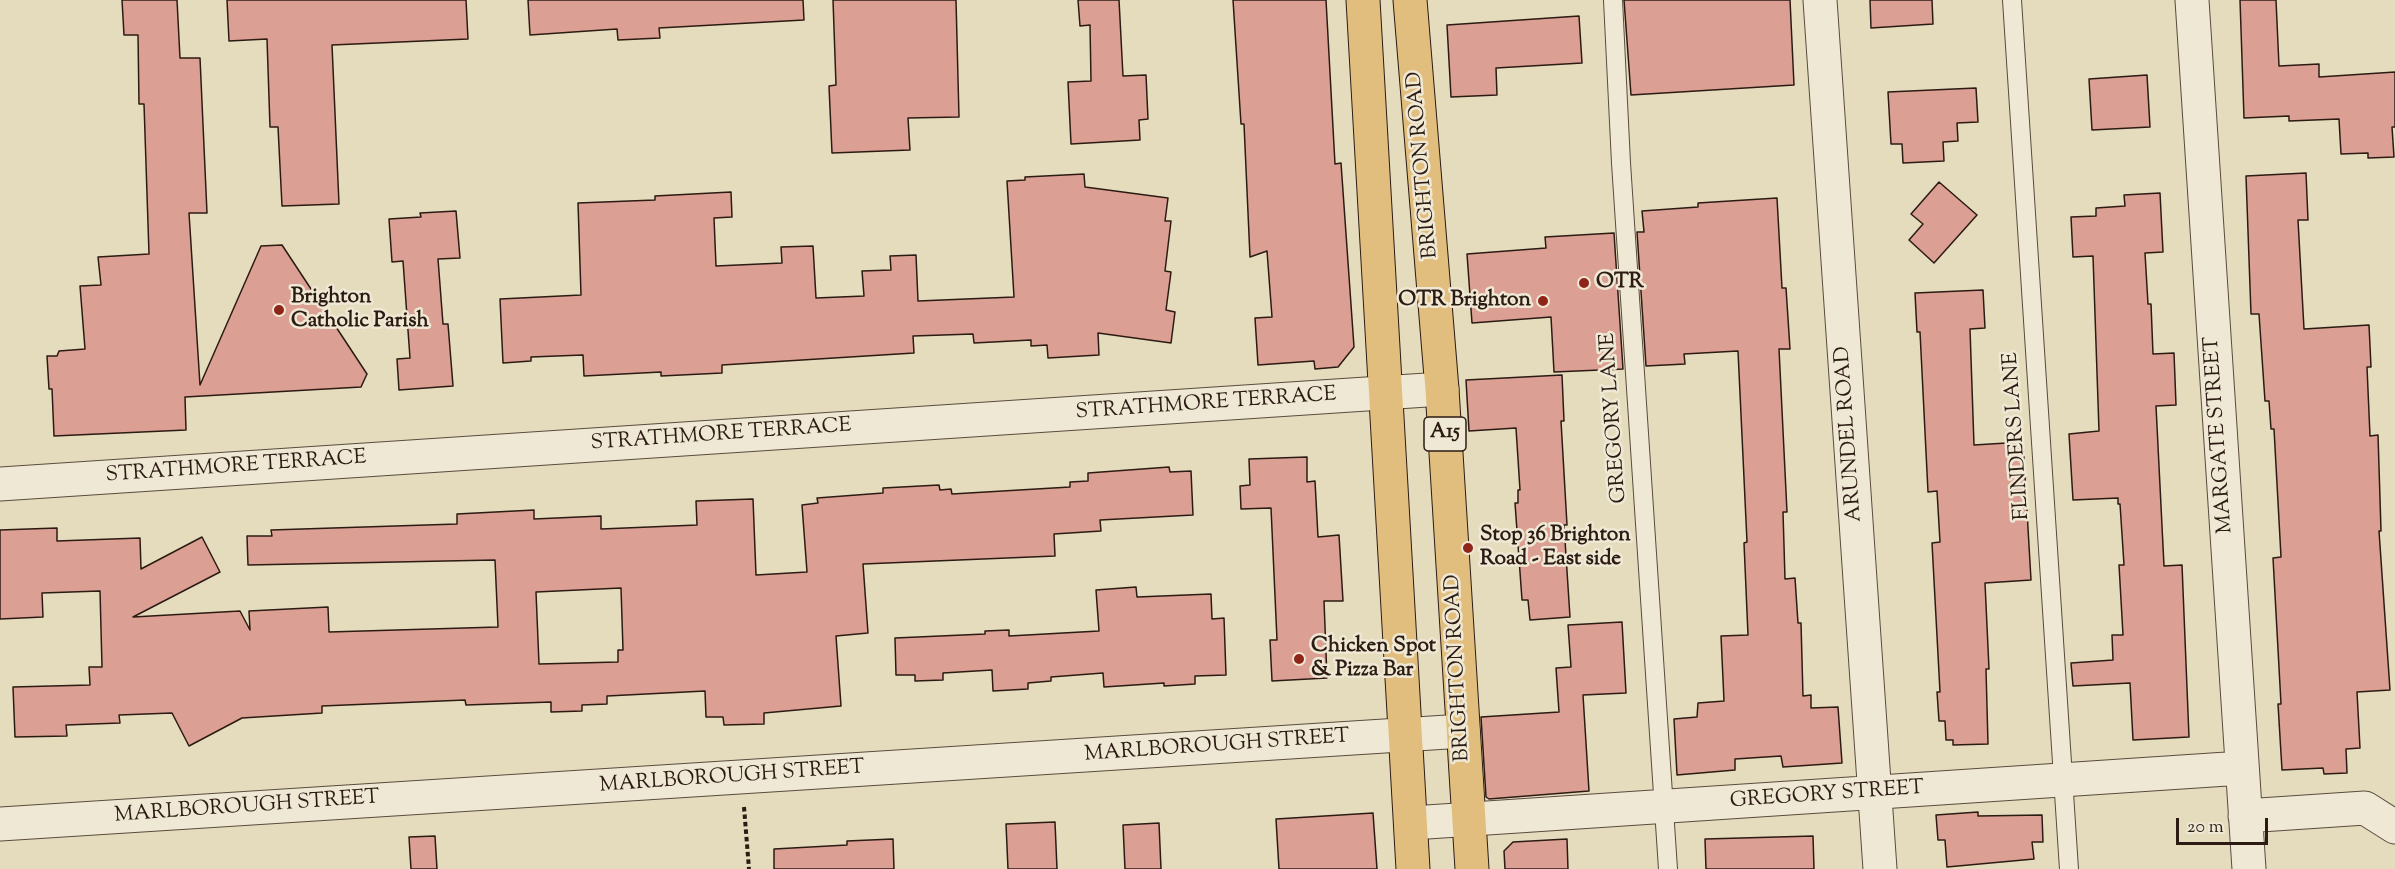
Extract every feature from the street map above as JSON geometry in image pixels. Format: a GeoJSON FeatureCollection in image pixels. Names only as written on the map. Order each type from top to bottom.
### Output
{"type":"FeatureCollection","features":[{"type":"Feature","properties":{"kind":"main road"},"geometry":{"type":"LineString","coordinates":[[1363,0],[1413,869]]}},
{"type":"Feature","properties":{"kind":"main road","name":"BRIGHTON ROAD"},"geometry":{"type":"LineString","coordinates":[[1410,0],[1442,389],[1472,869]]}},
{"type":"Feature","properties":{"kind":"street","name":"ARUNDEL ROAD"},"geometry":{"type":"LineString","coordinates":[[1820,0],[1880,869]]}},
{"type":"Feature","properties":{"kind":"street","name":"MARGATE STREET"},"geometry":{"type":"LineString","coordinates":[[2192,0],[2248,869]]}},
{"type":"Feature","properties":{"kind":"street","name":"STRATHMORE TERRACE"},"geometry":{"type":"LineString","coordinates":[[0,484],[1442,389]]}},
{"type":"Feature","properties":{"kind":"street","name":"MARLBOROUGH STREET"},"geometry":{"type":"LineString","coordinates":[[0,824],[1463,731]]}},
{"type":"Feature","properties":{"kind":"street","name":"GREGORY STREET"},"geometry":{"type":"LineString","coordinates":[[1412,823],[1875,792],[2063,782],[2242,768]]}},
{"type":"Feature","properties":{"kind":"street"},"geometry":{"type":"LineString","coordinates":[[2245,816],[2365,808],[2395,827]]}},
{"type":"Feature","properties":{"kind":"lane","name":"GREGORY LANE"},"geometry":{"type":"LineString","coordinates":[[1613,0],[1621,163],[1668,869]]}},
{"type":"Feature","properties":{"kind":"lane","name":"FLINDERS LANE"},"geometry":{"type":"LineString","coordinates":[[2012,0],[2069,869]]}},
{"type":"Feature","properties":{"kind":"path"},"geometry":{"type":"LineString","coordinates":[[742,777],[749,869]]}},
{"type":"Feature","properties":{"kind":"building"},"geometry":{"type":"Polygon","coordinates":[[[122,0],[177,0],[180,58],[200,58],[207,213],[189,213],[200,385],[261,246],[282,245],[367,374],[361,387],[185,397],[186,430],[54,436],[52,389],[49,389],[47,356],[57,356],[59,351],[85,349],[80,286],[101,285],[98,257],[149,254],[144,104],[139,104],[138,35],[124,35],[122,0]]]}},
{"type":"Feature","properties":{"kind":"building"},"geometry":{"type":"Polygon","coordinates":[[[227,0],[466,0],[468,39],[332,45],[339,204],[282,206],[278,127],[270,127],[267,39],[229,41],[227,0]]]}},
{"type":"Feature","properties":{"kind":"building"},"geometry":{"type":"Polygon","coordinates":[[[528,0],[803,0],[804,20],[659,28],[660,38],[618,40],[617,29],[530,35],[528,0]]]}},
{"type":"Feature","properties":{"kind":"building"},"geometry":{"type":"Polygon","coordinates":[[[833,0],[956,0],[959,117],[908,118],[910,150],[832,153],[829,86],[836,85],[833,0]]]}},
{"type":"Feature","properties":{"kind":"building"},"geometry":{"type":"Polygon","coordinates":[[[1078,0],[1119,0],[1123,76],[1146,75],[1148,119],[1139,120],[1140,140],[1071,144],[1068,82],[1091,81],[1090,25],[1080,26],[1078,0]]]}},
{"type":"Feature","properties":{"kind":"building"},"geometry":{"type":"Polygon","coordinates":[[[1233,0],[1326,0],[1335,164],[1341,163],[1354,347],[1338,367],[1315,369],[1314,361],[1258,365],[1255,318],[1272,317],[1267,251],[1250,257],[1244,124],[1241,124],[1233,0]]]}},
{"type":"Feature","properties":{"kind":"building"},"geometry":{"type":"Polygon","coordinates":[[[1624,0],[1790,0],[1794,85],[1631,95],[1624,0]]]}},
{"type":"Feature","properties":{"kind":"building"},"geometry":{"type":"Polygon","coordinates":[[[1870,0],[1932,0],[1933,24],[1871,28],[1870,0]]]}},
{"type":"Feature","properties":{"kind":"building"},"geometry":{"type":"Polygon","coordinates":[[[2240,0],[2276,0],[2279,66],[2319,64],[2319,77],[2395,72],[2395,127],[2392,127],[2394,157],[2368,158],[2368,153],[2341,154],[2339,119],[2289,121],[2289,116],[2244,118],[2240,0]]]}},
{"type":"Feature","properties":{"kind":"building"},"geometry":{"type":"Polygon","coordinates":[[[1579,16],[1582,63],[1496,68],[1497,95],[1451,97],[1447,25],[1579,16]]]}},
{"type":"Feature","properties":{"kind":"building"},"geometry":{"type":"Polygon","coordinates":[[[2147,75],[2150,127],[2092,130],[2089,79],[2147,75]]]}},
{"type":"Feature","properties":{"kind":"building"},"geometry":{"type":"Polygon","coordinates":[[[1976,88],[1978,122],[1957,123],[1958,141],[1943,142],[1944,161],[1903,163],[1902,144],[1891,144],[1888,92],[1976,88]]]}},
{"type":"Feature","properties":{"kind":"building"},"geometry":{"type":"Polygon","coordinates":[[[2306,173],[2308,220],[2298,220],[2304,329],[2369,325],[2371,367],[2367,367],[2370,436],[2378,435],[2381,531],[2379,531],[2390,690],[2357,692],[2360,748],[2346,749],[2347,773],[2324,774],[2323,768],[2282,770],[2278,704],[2281,704],[2273,558],[2281,557],[2274,429],[2271,429],[2269,401],[2265,401],[2259,314],[2251,314],[2246,176],[2306,173]]]}},
{"type":"Feature","properties":{"kind":"building"},"geometry":{"type":"Polygon","coordinates":[[[1084,174],[1085,187],[1168,198],[1165,221],[1171,221],[1165,271],[1171,272],[1166,310],[1175,312],[1171,343],[1098,333],[1099,355],[1048,358],[1047,345],[1031,346],[1031,340],[974,343],[973,334],[913,336],[914,353],[722,365],[722,373],[661,376],[661,372],[584,376],[583,355],[531,357],[531,361],[503,363],[500,299],[581,295],[578,203],[655,200],[655,196],[731,192],[732,217],[714,218],[716,266],[782,263],[781,247],[813,246],[816,298],[864,296],[862,271],[891,270],[890,256],[916,255],[918,301],[1014,297],[1007,181],[1025,180],[1025,177],[1084,174]]]}},
{"type":"Feature","properties":{"kind":"building"},"geometry":{"type":"Polygon","coordinates":[[[1939,182],[1977,215],[1934,263],[1909,240],[1923,224],[1911,214],[1939,182]]]}},
{"type":"Feature","properties":{"kind":"building"},"geometry":{"type":"Polygon","coordinates":[[[2160,193],[2163,252],[2145,253],[2148,304],[2151,304],[2153,354],[2174,353],[2176,405],[2156,406],[2164,566],[2182,565],[2189,737],[2133,740],[2130,683],[2073,686],[2071,663],[2113,660],[2112,635],[2123,635],[2119,565],[2124,565],[2118,498],[2073,500],[2069,434],[2099,431],[2093,256],[2073,257],[2071,217],[2096,216],[2096,208],[2125,206],[2124,195],[2160,193]]]}},
{"type":"Feature","properties":{"kind":"building"},"geometry":{"type":"Polygon","coordinates":[[[1777,198],[1782,288],[1786,288],[1790,349],[1779,349],[1787,512],[1783,512],[1785,579],[1795,578],[1798,623],[1801,623],[1803,696],[1811,695],[1811,708],[1838,707],[1842,763],[1783,767],[1781,756],[1735,759],[1735,770],[1677,775],[1674,719],[1697,717],[1698,703],[1724,701],[1721,636],[1748,635],[1744,543],[1747,542],[1738,351],[1684,354],[1685,364],[1646,366],[1637,232],[1644,232],[1642,211],[1698,207],[1698,203],[1777,198]]]}},
{"type":"Feature","properties":{"kind":"building"},"geometry":{"type":"Polygon","coordinates":[[[456,211],[460,258],[438,259],[443,324],[448,324],[453,386],[399,390],[397,359],[410,358],[403,261],[392,262],[389,219],[421,217],[420,213],[456,211]]]}},
{"type":"Feature","properties":{"kind":"building","name":"OTR"},"geometry":{"type":"Polygon","coordinates":[[[1614,233],[1623,369],[1554,372],[1551,317],[1472,323],[1467,254],[1546,248],[1545,237],[1614,233]]]}},
{"type":"Feature","properties":{"kind":"building"},"geometry":{"type":"Polygon","coordinates":[[[1983,290],[1985,328],[1970,329],[1974,445],[2023,442],[2031,580],[1985,583],[1989,669],[1986,669],[1988,744],[1953,745],[1953,740],[1946,740],[1945,721],[1939,721],[1937,692],[1940,692],[1932,543],[1940,542],[1937,491],[1928,492],[1920,332],[1917,332],[1915,293],[1983,290]]]}},
{"type":"Feature","properties":{"kind":"building"},"geometry":{"type":"Polygon","coordinates":[[[1562,375],[1564,421],[1561,421],[1567,525],[1564,525],[1570,617],[1530,620],[1528,600],[1522,600],[1515,503],[1518,503],[1518,490],[1520,490],[1516,428],[1469,431],[1466,380],[1562,375]]]}},
{"type":"Feature","properties":{"kind":"building"},"geometry":{"type":"Polygon","coordinates":[[[1307,457],[1307,482],[1315,481],[1318,537],[1339,535],[1343,601],[1324,601],[1327,678],[1272,681],[1270,640],[1277,640],[1271,508],[1241,509],[1240,486],[1250,485],[1249,459],[1307,457]]]}},
{"type":"Feature","properties":{"kind":"building"},"geometry":{"type":"Polygon","coordinates":[[[1169,467],[1170,472],[1191,471],[1193,515],[1100,520],[1101,531],[1054,534],[1055,556],[863,564],[868,633],[836,636],[841,706],[764,713],[764,724],[724,725],[723,717],[706,717],[705,691],[607,696],[607,704],[582,705],[582,711],[551,712],[551,702],[466,705],[465,700],[322,706],[322,713],[242,718],[189,746],[172,713],[119,715],[120,723],[66,725],[67,736],[15,737],[13,687],[90,685],[89,667],[102,667],[100,591],[42,593],[43,617],[0,619],[0,530],[57,528],[57,541],[140,538],[141,569],[202,537],[220,572],[133,617],[240,611],[250,630],[249,611],[328,607],[329,632],[498,627],[495,560],[248,565],[247,536],[272,536],[271,530],[457,524],[457,514],[534,510],[534,519],[601,516],[601,529],[697,525],[696,501],[753,499],[756,575],[807,572],[802,505],[818,503],[817,498],[883,493],[883,488],[939,485],[940,490],[951,489],[952,494],[1070,487],[1070,482],[1088,481],[1088,473],[1169,467]],[[621,588],[536,592],[539,664],[618,662],[618,650],[623,650],[621,588]]]}},
{"type":"Feature","properties":{"kind":"building"},"geometry":{"type":"Polygon","coordinates":[[[1136,587],[1137,597],[1211,594],[1212,619],[1224,618],[1226,675],[1195,676],[1195,684],[1164,686],[1164,683],[1104,687],[1103,673],[1051,677],[1051,681],[1028,683],[1028,689],[993,691],[992,670],[943,673],[943,680],[915,681],[915,675],[896,675],[895,638],[985,634],[985,631],[1009,630],[1009,636],[1099,631],[1096,590],[1136,587]]]}},
{"type":"Feature","properties":{"kind":"building"},"geometry":{"type":"Polygon","coordinates":[[[1622,622],[1626,693],[1583,695],[1589,791],[1489,799],[1486,797],[1481,717],[1559,712],[1556,668],[1571,667],[1568,625],[1622,622]]]}},
{"type":"Feature","properties":{"kind":"building"},"geometry":{"type":"Polygon","coordinates":[[[1978,812],[1978,816],[2042,815],[2043,842],[2032,842],[2034,859],[1947,867],[1945,840],[1938,840],[1936,815],[1978,812]]]}},
{"type":"Feature","properties":{"kind":"building"},"geometry":{"type":"Polygon","coordinates":[[[1373,813],[1377,869],[1279,869],[1276,819],[1373,813]]]}},
{"type":"Feature","properties":{"kind":"building"},"geometry":{"type":"Polygon","coordinates":[[[1055,822],[1057,869],[1008,869],[1006,824],[1055,822]]]}},
{"type":"Feature","properties":{"kind":"building"},"geometry":{"type":"Polygon","coordinates":[[[1159,823],[1161,869],[1125,869],[1123,825],[1159,823]]]}},
{"type":"Feature","properties":{"kind":"building"},"geometry":{"type":"Polygon","coordinates":[[[435,836],[437,869],[411,869],[409,837],[435,836]]]}},
{"type":"Feature","properties":{"kind":"building"},"geometry":{"type":"Polygon","coordinates":[[[1813,836],[1814,869],[1706,869],[1705,839],[1813,836]]]}},
{"type":"Feature","properties":{"kind":"building"},"geometry":{"type":"Polygon","coordinates":[[[893,839],[894,869],[774,869],[774,849],[847,845],[847,841],[893,839]]]}},
{"type":"Feature","properties":{"kind":"building"},"geometry":{"type":"Polygon","coordinates":[[[1567,839],[1568,869],[1505,869],[1504,851],[1513,842],[1567,839]]]}},
{"type":"Feature","properties":{"kind":"place","name":"OTR"},"geometry":{"type":"Point","coordinates":[1584,283]}},
{"type":"Feature","properties":{"kind":"place","name":"OTR Brighton"},"geometry":{"type":"Point","coordinates":[1543,301]}},
{"type":"Feature","properties":{"kind":"place","name":"Brighton Catholic Parish"},"geometry":{"type":"Point","coordinates":[279,310]}},
{"type":"Feature","properties":{"kind":"place","name":"Stop 36 Brighton Road - East side"},"geometry":{"type":"Point","coordinates":[1468,548]}},
{"type":"Feature","properties":{"kind":"place","name":"Chicken Spot & Pizza Bar"},"geometry":{"type":"Point","coordinates":[1299,659]}}]}
